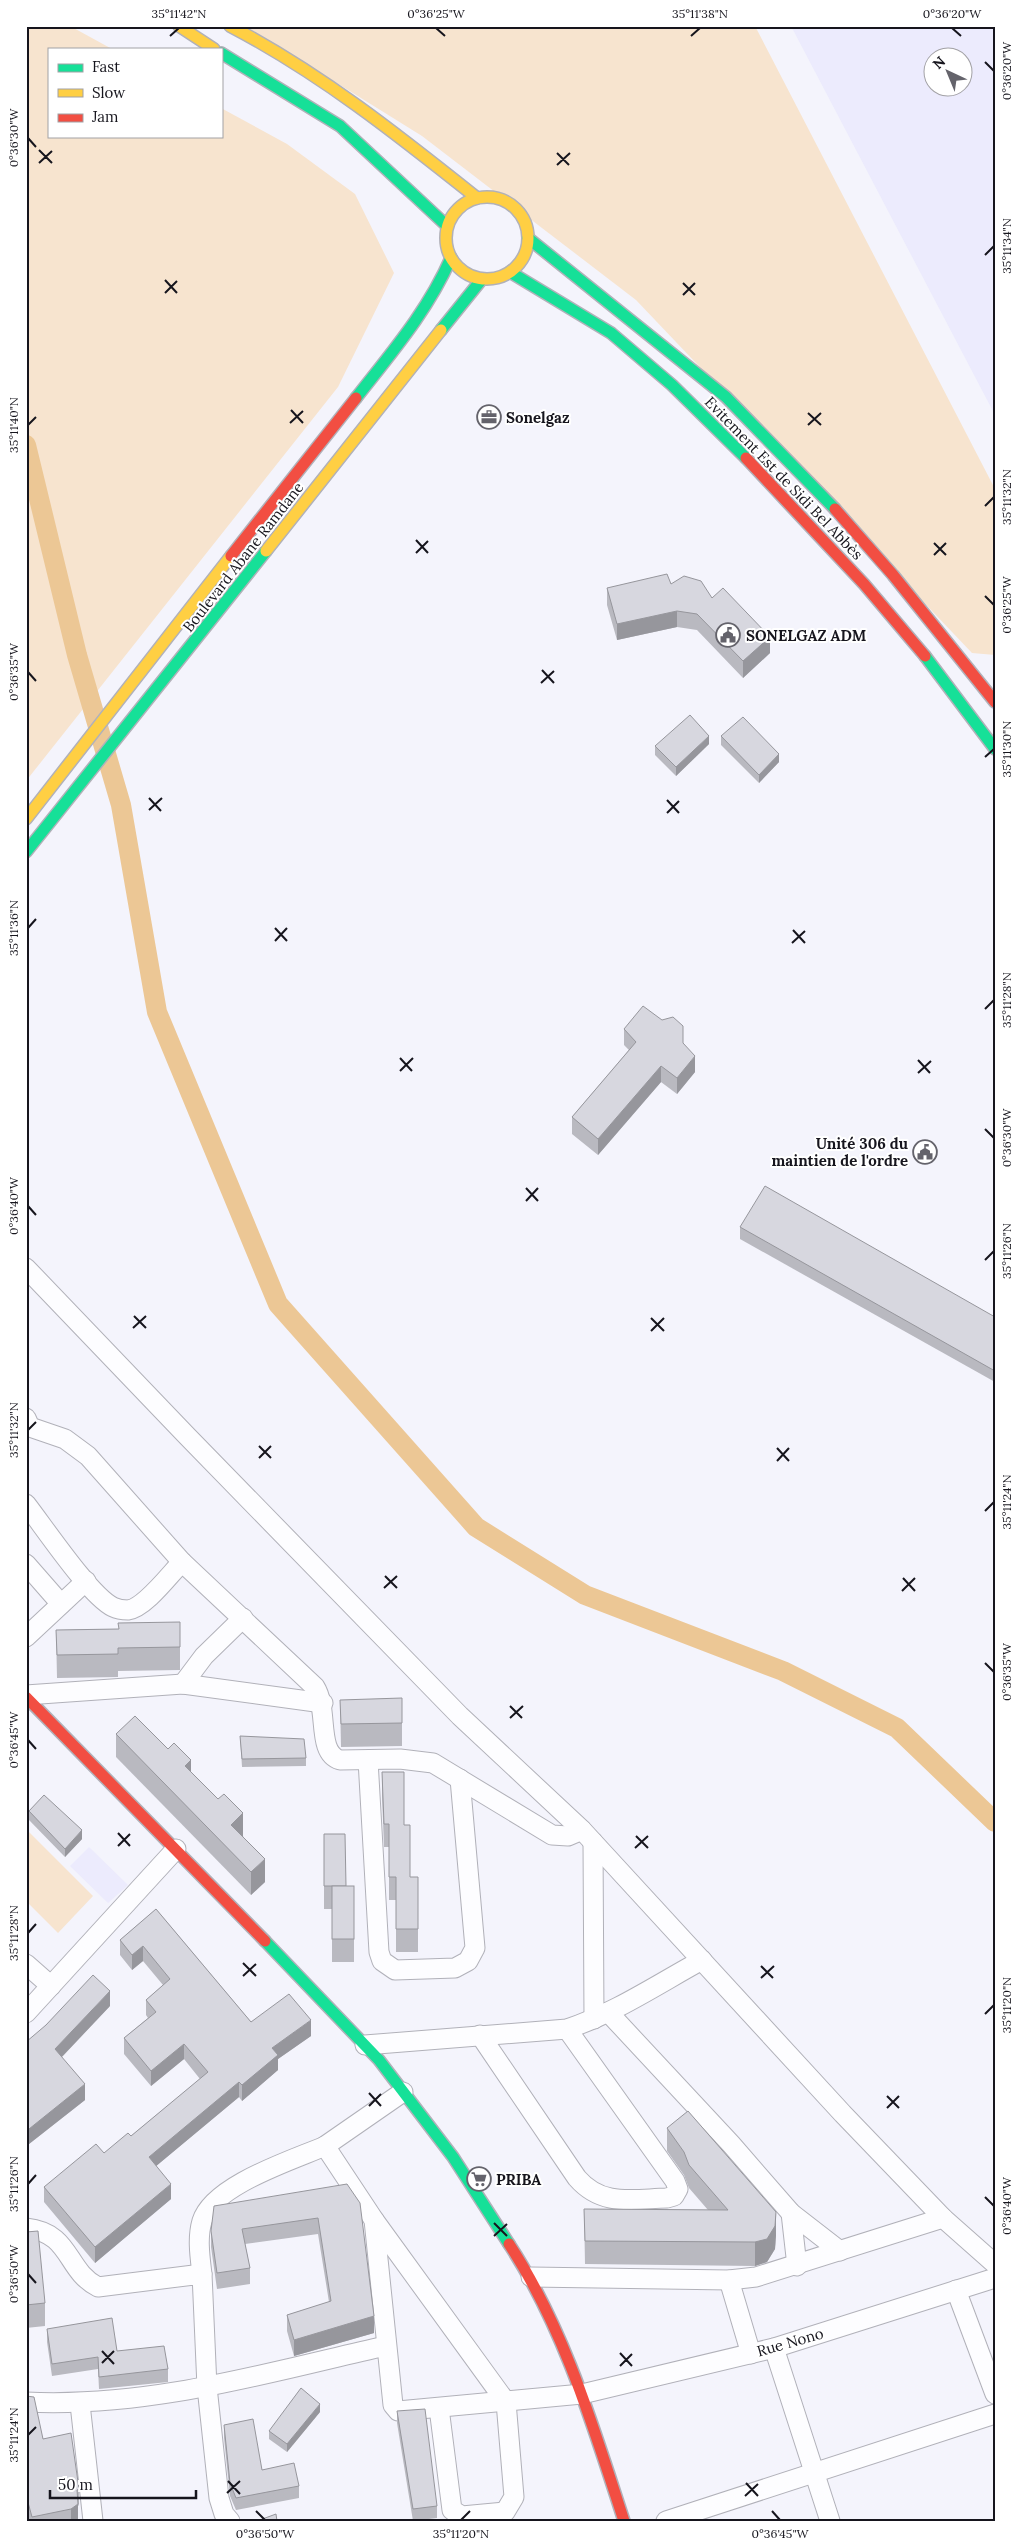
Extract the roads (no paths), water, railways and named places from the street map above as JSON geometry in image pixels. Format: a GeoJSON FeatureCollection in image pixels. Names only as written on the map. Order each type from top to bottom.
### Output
{"type":"FeatureCollection","features":[{"type":"Feature","properties":{"kind":"main road"},"geometry":{"type":"LineString","coordinates":[[178,26],[212,48]]}},
{"type":"Feature","properties":{"kind":"main road"},"geometry":{"type":"LineString","coordinates":[[230,26],[284,55],[342,92],[477,198]]}},
{"type":"Feature","properties":{"kind":"main road"},"geometry":{"type":"LineString","coordinates":[[222,54],[340,126],[447,226]]}},
{"type":"Feature","properties":{"kind":"main road"},"geometry":{"type":"LineString","coordinates":[[490,196],[504,200],[515,207],[527,227],[526,251],[519,263],[510,272],[492,279],[482,279],[470,275],[459,268],[451,258],[446,237],[447,226],[453,213],[464,203],[477,198],[490,196]]}},
{"type":"Feature","properties":{"kind":"main road","name":"Evitement Est de Sidi Bel Abbès"},"geometry":{"type":"LineString","coordinates":[[528,238],[726,397],[752,422],[809,480],[878,558],[995,702]]}},
{"type":"Feature","properties":{"kind":"main road","name":"Boulevard Abane Ramdane"},"geometry":{"type":"LineString","coordinates":[[26,819],[134,678],[419,318],[436,291],[451,258]]}},
{"type":"Feature","properties":{"kind":"main road","name":"Evitement Est de Sidi Bel Abbès"},"geometry":{"type":"LineString","coordinates":[[510,272],[611,333],[672,385],[734,445],[877,599],[942,675],[995,748]]}},
{"type":"Feature","properties":{"kind":"main road","name":"Boulevard Abane Ramdane"},"geometry":{"type":"LineString","coordinates":[[26,852],[482,279]]}},
{"type":"Feature","properties":{"kind":"main road"},"geometry":{"type":"LineString","coordinates":[[26,1696],[365,2045],[453,2158],[531,2277],[582,2394],[624,2521]]}},
{"type":"Feature","properties":{"kind":"street"},"geometry":{"type":"LineString","coordinates":[[26,1268],[193,1443],[460,1716],[588,1836],[843,2114],[943,2218],[995,2264]]}},
{"type":"Feature","properties":{"kind":"street"},"geometry":{"type":"LineString","coordinates":[[26,1418],[26,1424],[35,1430],[66,1439],[84,1452],[182,1562],[315,1687],[323,1703],[325,1743],[328,1752],[340,1760],[400,1759],[433,1763],[552,1835],[588,1836]]}},
{"type":"Feature","properties":{"kind":"street"},"geometry":{"type":"LineString","coordinates":[[26,1504],[86,1581],[113,1607],[128,1610],[148,1597],[182,1562]]}},
{"type":"Feature","properties":{"kind":"street"},"geometry":{"type":"LineString","coordinates":[[26,1564],[61,1604]]}},
{"type":"Feature","properties":{"kind":"street"},"geometry":{"type":"LineString","coordinates":[[26,1637],[86,1581]]}},
{"type":"Feature","properties":{"kind":"street"},"geometry":{"type":"LineString","coordinates":[[183,1684],[204,1656],[243,1618]]}},
{"type":"Feature","properties":{"kind":"street"},"geometry":{"type":"LineString","coordinates":[[26,1696],[183,1684],[323,1703]]}},
{"type":"Feature","properties":{"kind":"street"},"geometry":{"type":"LineString","coordinates":[[368,1760],[379,1952],[382,1961],[395,1970],[455,1968],[468,1962],[475,1948],[460,1779]]}},
{"type":"Feature","properties":{"kind":"street"},"geometry":{"type":"LineString","coordinates":[[588,1836],[601,2016],[731,2144],[791,2213],[840,2251]]}},
{"type":"Feature","properties":{"kind":"street"},"geometry":{"type":"LineString","coordinates":[[26,2013],[176,1849]]}},
{"type":"Feature","properties":{"kind":"street"},"geometry":{"type":"LineString","coordinates":[[365,2045],[567,2029],[601,2016],[702,1960]]}},
{"type":"Feature","properties":{"kind":"street"},"geometry":{"type":"LineString","coordinates":[[26,1964],[51,1986]]}},
{"type":"Feature","properties":{"kind":"street"},"geometry":{"type":"LineString","coordinates":[[480,2035],[577,2178],[591,2193],[608,2199],[668,2198],[674,2196],[678,2189],[675,2181],[567,2029]]}},
{"type":"Feature","properties":{"kind":"street"},"geometry":{"type":"LineString","coordinates":[[230,2521],[224,2514],[219,2498],[208,2387],[201,2228],[205,2213],[213,2204],[243,2183],[325,2146],[403,2092]]}},
{"type":"Feature","properties":{"kind":"street"},"geometry":{"type":"LineString","coordinates":[[325,2146],[374,2220],[506,2402],[513,2501],[505,2512],[463,2518],[450,2507],[439,2408]]}},
{"type":"Feature","properties":{"kind":"street"},"geometry":{"type":"LineString","coordinates":[[791,2213],[797,2266]]}},
{"type":"Feature","properties":{"kind":"street"},"geometry":{"type":"LineString","coordinates":[[531,2277],[728,2280],[756,2277],[797,2266],[943,2218]]}},
{"type":"Feature","properties":{"kind":"street"},"geometry":{"type":"LineString","coordinates":[[26,2402],[80,2404],[133,2400],[208,2387],[385,2346],[374,2220]]}},
{"type":"Feature","properties":{"kind":"street"},"geometry":{"type":"LineString","coordinates":[[26,2228],[47,2232],[52,2236],[70,2256],[82,2275],[98,2287],[202,2274]]}},
{"type":"Feature","properties":{"kind":"street","name":"Rue Nono"},"geometry":{"type":"LineString","coordinates":[[385,2346],[395,2409],[439,2408],[582,2394],[774,2348],[995,2278]]}},
{"type":"Feature","properties":{"kind":"street"},"geometry":{"type":"LineString","coordinates":[[728,2280],[751,2354]]}},
{"type":"Feature","properties":{"kind":"street"},"geometry":{"type":"LineString","coordinates":[[956,2290],[995,2394]]}},
{"type":"Feature","properties":{"kind":"street"},"geometry":{"type":"LineString","coordinates":[[774,2348],[830,2521]]}},
{"type":"Feature","properties":{"kind":"street"},"geometry":{"type":"LineString","coordinates":[[80,2404],[94,2521]]}},
{"type":"Feature","properties":{"kind":"street"},"geometry":{"type":"LineString","coordinates":[[666,2521],[995,2414]]}},
{"type":"Feature","properties":{"kind":"waterway"},"geometry":{"type":"LineString","coordinates":[[26,445],[77,655],[121,805],[157,1012],[278,1304],[476,1527],[585,1595],[783,1671],[897,1728],[995,1822]]}},
{"type":"Feature","properties":{"kind":"place","name":"Sonelgaz"},"geometry":{"type":"Point","coordinates":[489,417]}},
{"type":"Feature","properties":{"kind":"place","name":"SONELGAZ ADM"},"geometry":{"type":"Point","coordinates":[728,635]}},
{"type":"Feature","properties":{"kind":"place","name":"Unité 306 du maintien de l'ordre"},"geometry":{"type":"Point","coordinates":[925,1152]}},
{"type":"Feature","properties":{"kind":"place","name":"PRIBA"},"geometry":{"type":"Point","coordinates":[479,2179]}}]}
